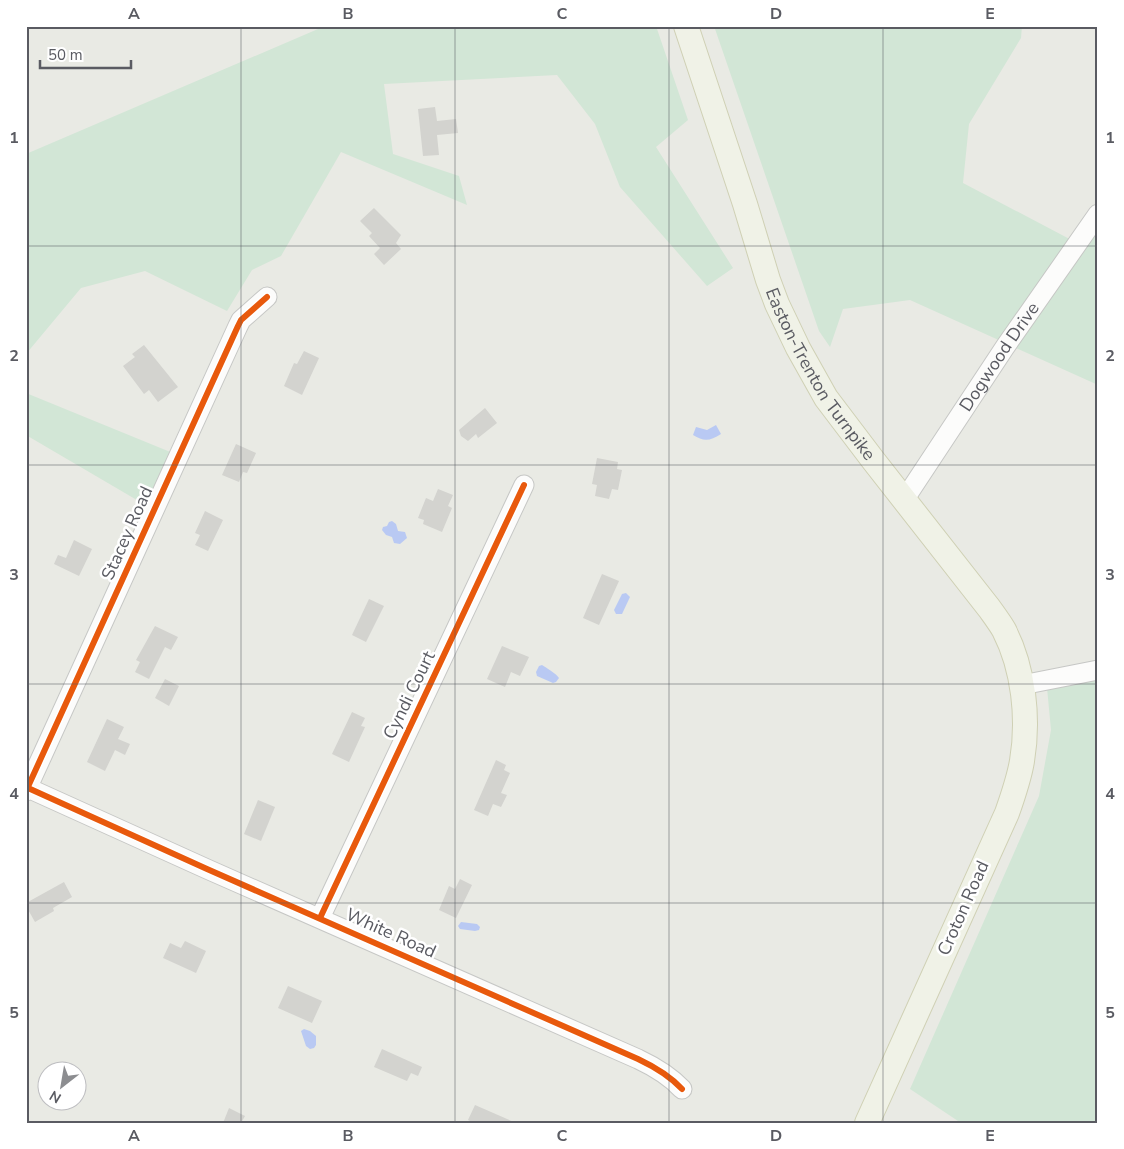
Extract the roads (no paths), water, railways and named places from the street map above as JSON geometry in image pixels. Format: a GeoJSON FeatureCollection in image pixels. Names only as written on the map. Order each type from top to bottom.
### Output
{"type":"FeatureCollection","features":[{"type":"Feature","properties":{"kind":"main road","name":"Easton-Trenton Turnpike"},"geometry":{"type":"LineString","coordinates":[[686,26],[768,280],[788,328],[826,398],[904,500],[971,583],[1004,631],[1014,656],[1022,685]]}},
{"type":"Feature","properties":{"kind":"main road","name":"Croton Road"},"geometry":{"type":"LineString","coordinates":[[867,1123],[1007,813],[1022,761],[1025,734],[1022,685]]}},
{"type":"Feature","properties":{"kind":"street","name":"Dogwood Drive"},"geometry":{"type":"LineString","coordinates":[[904,500],[1005,348],[1098,214]]}},
{"type":"Feature","properties":{"kind":"street","name":"Stacey Road"},"geometry":{"type":"LineString","coordinates":[[27,789],[238,326],[241,320],[268,297]]}},
{"type":"Feature","properties":{"kind":"street","name":"Cyndi Court"},"geometry":{"type":"LineString","coordinates":[[320,918],[524,485]]}},
{"type":"Feature","properties":{"kind":"street"},"geometry":{"type":"LineString","coordinates":[[1022,685],[1098,670]]}},
{"type":"Feature","properties":{"kind":"street","name":"White Road"},"geometry":{"type":"LineString","coordinates":[[27,789],[654,1066],[670,1076],[682,1088]]}},
{"type":"Feature","properties":{"kind":"water"},"geometry":{"type":"Polygon","coordinates":[[[716,425],[721,434],[714,438],[704,440],[693,435],[696,427],[707,430],[716,425]]]}},
{"type":"Feature","properties":{"kind":"water"},"geometry":{"type":"Polygon","coordinates":[[[392,521],[396,524],[398,531],[405,532],[407,538],[400,544],[394,543],[392,537],[386,535],[382,530],[383,527],[392,521]]]}},
{"type":"Feature","properties":{"kind":"water"},"geometry":{"type":"Polygon","coordinates":[[[626,593],[630,597],[622,614],[616,614],[614,610],[622,594],[626,593]]]}},
{"type":"Feature","properties":{"kind":"water"},"geometry":{"type":"Polygon","coordinates":[[[542,665],[558,676],[559,678],[556,682],[553,683],[537,676],[536,672],[539,666],[542,665]]]}},
{"type":"Feature","properties":{"kind":"water"},"geometry":{"type":"Polygon","coordinates":[[[461,922],[477,924],[480,927],[479,930],[460,929],[458,926],[461,922]]]}},
{"type":"Feature","properties":{"kind":"water"},"geometry":{"type":"Polygon","coordinates":[[[304,1029],[316,1036],[314,1048],[310,1049],[306,1046],[301,1031],[304,1029]]]}}]}
